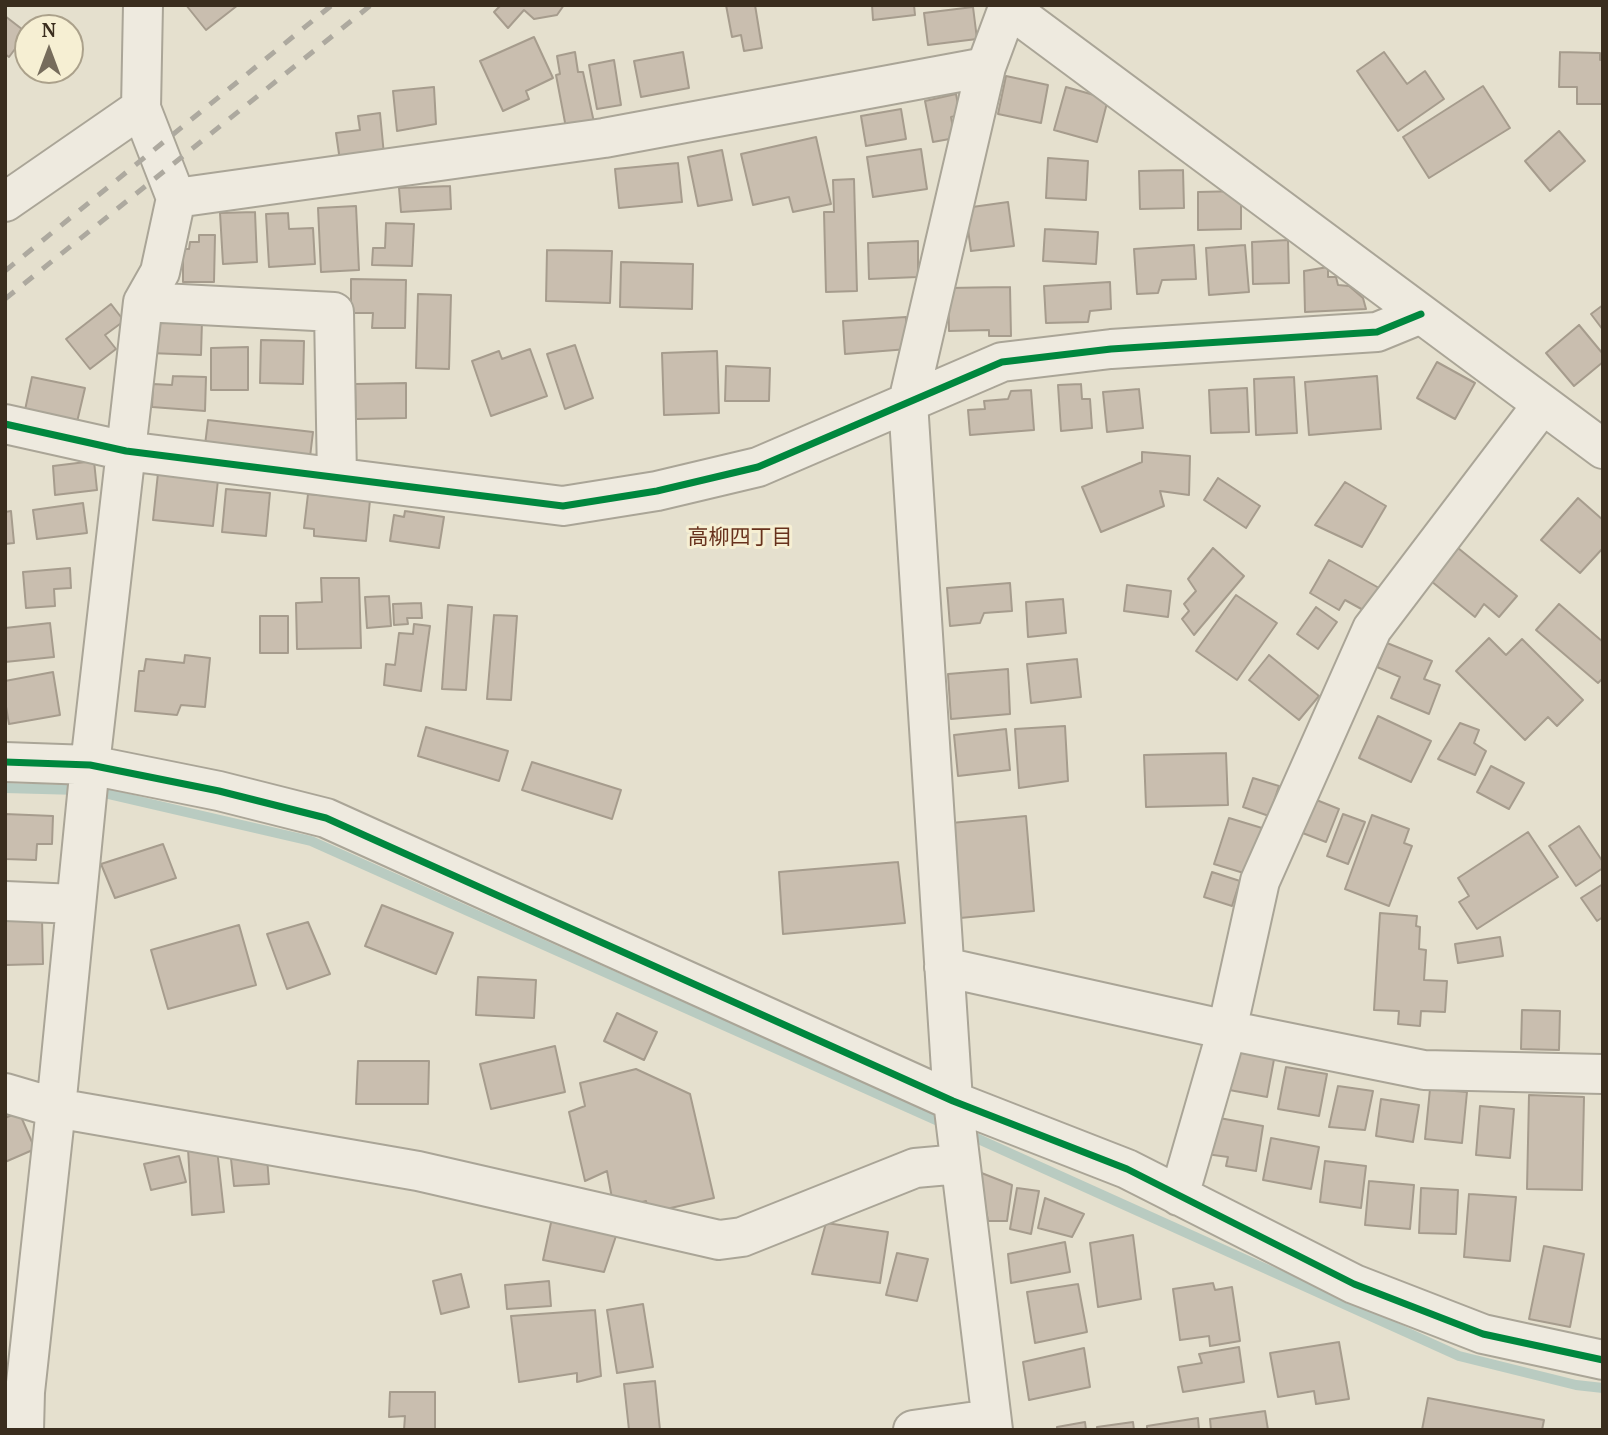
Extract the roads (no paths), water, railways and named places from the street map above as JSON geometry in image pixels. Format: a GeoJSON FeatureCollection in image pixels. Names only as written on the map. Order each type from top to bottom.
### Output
{"type":"FeatureCollection","features":[{"type":"Feature","properties":{"kind":"street"},"geometry":{"type":"LineString","coordinates":[[24,1430],[24,1392],[57,1108],[90,765],[143,302],[160,272],[176,198],[141,108],[143,5]]}},
{"type":"Feature","properties":{"kind":"street"},"geometry":{"type":"LineString","coordinates":[[913,1430],[992,1424],[953,1101],[908,402],[986,67],[1009,6],[1603,450]]}},
{"type":"Feature","properties":{"kind":"street"},"geometry":{"type":"LineString","coordinates":[[176,198],[604,138],[986,67]]}},
{"type":"Feature","properties":{"kind":"street"},"geometry":{"type":"LineString","coordinates":[[5,202],[141,108]]}},
{"type":"Feature","properties":{"kind":"street"},"geometry":{"type":"LineString","coordinates":[[143,302],[334,312],[337,477]]}},
{"type":"Feature","properties":{"kind":"street"},"geometry":{"type":"LineString","coordinates":[[5,424],[126,451],[563,506],[657,491],[758,467],[1002,362],[1111,349],[1377,332],[1421,314]]}},
{"type":"Feature","properties":{"kind":"street"},"geometry":{"type":"LineString","coordinates":[[1179,1196],[1227,1030],[1260,881],[1372,629],[1542,405]]}},
{"type":"Feature","properties":{"kind":"street"},"geometry":{"type":"LineString","coordinates":[[5,762],[90,765],[219,791],[327,818],[953,1101],[1127,1169],[1354,1284],[1483,1334],[1603,1360]]}},
{"type":"Feature","properties":{"kind":"street"},"geometry":{"type":"LineString","coordinates":[[5,901],[76,904]]}},
{"type":"Feature","properties":{"kind":"street"},"geometry":{"type":"LineString","coordinates":[[944,967],[1227,1030],[1424,1070],[1603,1074]]}},
{"type":"Feature","properties":{"kind":"street"},"geometry":{"type":"LineString","coordinates":[[5,1093],[57,1108],[418,1171],[719,1240],[742,1237],[915,1168],[960,1164]]}},
{"type":"Feature","properties":{"kind":"waterway"},"geometry":{"type":"LineString","coordinates":[[5,788],[79,790]]}},
{"type":"Feature","properties":{"kind":"waterway"},"geometry":{"type":"LineString","coordinates":[[95,791],[311,841],[947,1125]]}},
{"type":"Feature","properties":{"kind":"waterway"},"geometry":{"type":"LineString","coordinates":[[965,1133],[1459,1356],[1576,1385],[1603,1388]]}},
{"type":"Feature","properties":{"kind":"railway"},"geometry":{"type":"LineString","coordinates":[[5,271],[332,5]]}},
{"type":"Feature","properties":{"kind":"railway"},"geometry":{"type":"LineString","coordinates":[[5,299],[371,5]]}},
{"type":"Feature","properties":{"kind":"district","name":"高柳四丁目"},"geometry":{"type":"Point","coordinates":[740,538]}}]}
